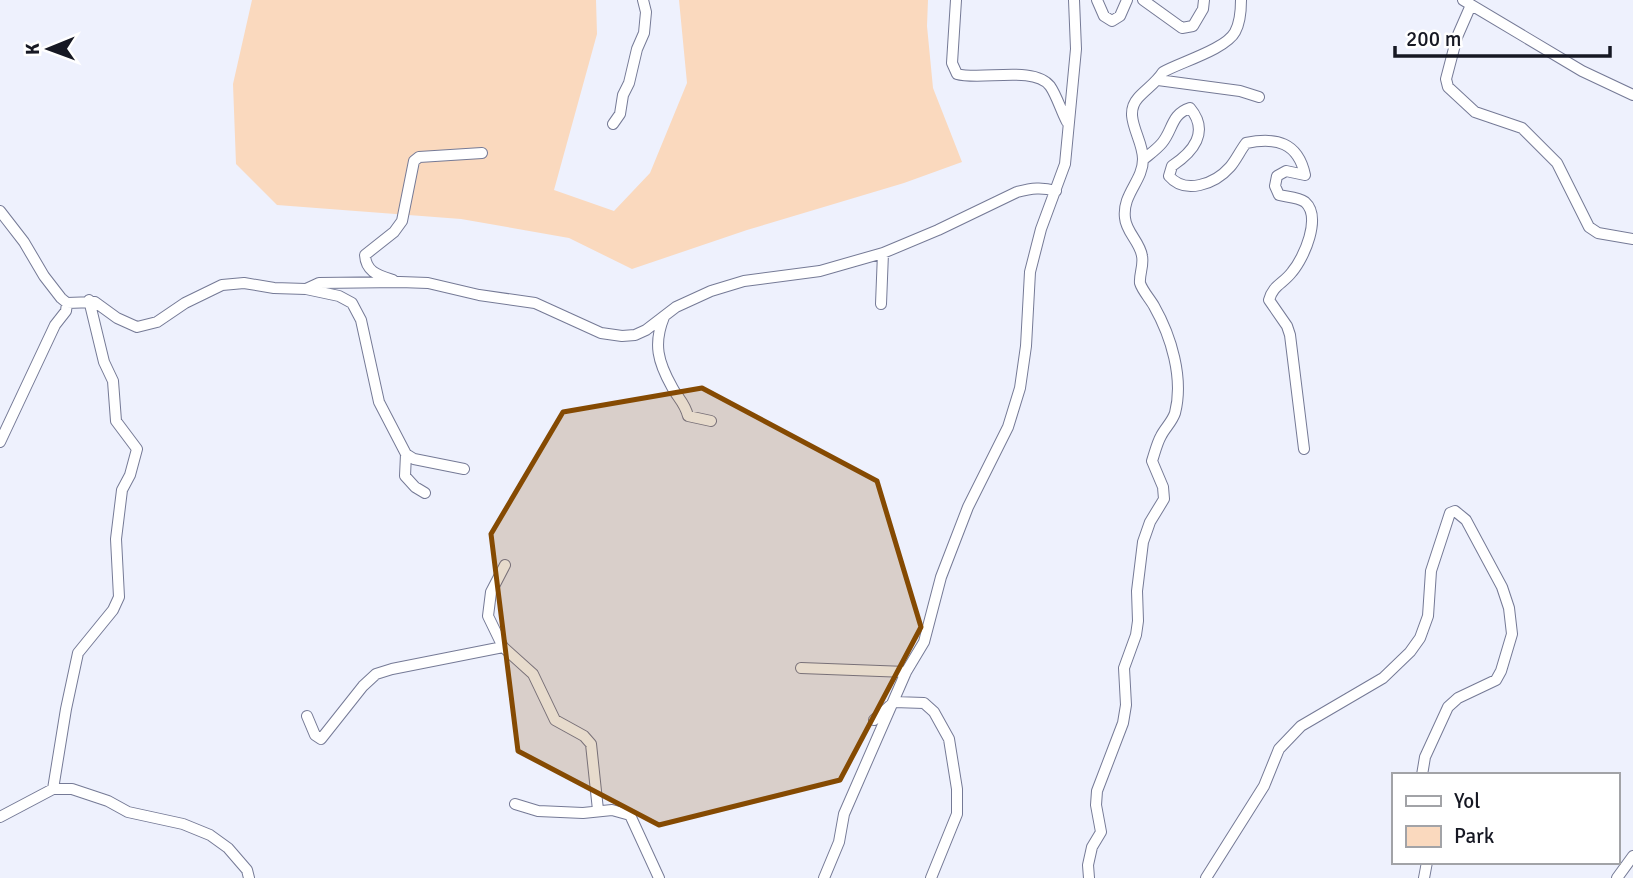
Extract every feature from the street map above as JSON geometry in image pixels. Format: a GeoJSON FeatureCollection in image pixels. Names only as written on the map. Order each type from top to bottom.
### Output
{"type":"FeatureCollection","features":[{"type":"Feature","properties":{"kind":"street"},"geometry":{"type":"LineString","coordinates":[[613,124],[620,114],[623,95],[634,68],[645,27],[646,12],[643,0]]}},
{"type":"Feature","properties":{"kind":"street"},"geometry":{"type":"LineString","coordinates":[[956,0],[952,63],[957,74],[969,78],[993,75],[1034,76],[1043,80],[1049,86],[1069,125]]}},
{"type":"Feature","properties":{"kind":"street"},"geometry":{"type":"LineString","coordinates":[[824,878],[839,842],[844,814],[906,672],[924,642],[941,577],[968,508],[1008,427],[1016,401],[1026,346],[1030,272],[1041,229],[1065,164],[1076,49],[1074,0]]}},
{"type":"Feature","properties":{"kind":"street"},"geometry":{"type":"LineString","coordinates":[[1097,0],[1104,16],[1112,21],[1120,16],[1127,0]]}},
{"type":"Feature","properties":{"kind":"street"},"geometry":{"type":"LineString","coordinates":[[1143,0],[1182,28],[1194,26],[1203,9],[1204,0]]}},
{"type":"Feature","properties":{"kind":"street"},"geometry":{"type":"LineString","coordinates":[[1089,878],[1088,865],[1092,847],[1101,832],[1096,805],[1097,791],[1123,723],[1126,705],[1124,668],[1136,635],[1137,591],[1143,542],[1150,522],[1164,499],[1163,487],[1152,461],[1161,436],[1174,417],[1177,402],[1177,380],[1170,344],[1155,307],[1140,283],[1142,256],[1138,243],[1125,222],[1124,204],[1144,159],[1139,135],[1131,116],[1136,100],[1163,72],[1224,43],[1235,33],[1241,0]]}},
{"type":"Feature","properties":{"kind":"street"},"geometry":{"type":"LineString","coordinates":[[1633,95],[1582,71],[1467,2],[1446,79],[1448,87],[1475,112],[1522,128],[1557,163],[1589,227],[1598,233],[1633,239]]}},
{"type":"Feature","properties":{"kind":"street"},"geometry":{"type":"LineString","coordinates":[[1158,80],[1240,91],[1259,97]]}},
{"type":"Feature","properties":{"kind":"street"},"geometry":{"type":"LineString","coordinates":[[1144,159],[1161,145],[1181,111],[1190,108],[1196,116],[1196,145],[1189,154],[1172,166],[1169,176],[1176,184],[1185,188],[1214,179],[1230,168],[1246,143],[1284,143],[1293,148],[1299,156],[1305,175],[1286,171],[1277,176],[1275,186],[1279,195],[1297,198],[1306,203],[1311,212],[1311,232],[1295,270],[1271,290],[1269,300],[1290,335],[1304,449]]}},
{"type":"Feature","properties":{"kind":"street"},"geometry":{"type":"LineString","coordinates":[[400,282],[375,274],[368,267],[365,255],[394,232],[402,221],[414,161],[419,157],[482,153]]}},
{"type":"Feature","properties":{"kind":"street"},"geometry":{"type":"LineString","coordinates":[[306,289],[319,283],[428,283],[479,295],[535,303],[611,335],[635,335],[657,323],[666,313],[699,295],[744,281],[820,271],[883,253],[939,230],[1017,192],[1045,188],[1056,191]]}},
{"type":"Feature","properties":{"kind":"street"},"geometry":{"type":"LineString","coordinates":[[0,211],[24,242],[44,276],[67,303],[66,311],[55,325],[0,442]]}},
{"type":"Feature","properties":{"kind":"street"},"geometry":{"type":"LineString","coordinates":[[881,304],[883,253]]}},
{"type":"Feature","properties":{"kind":"street"},"geometry":{"type":"LineString","coordinates":[[67,303],[89,300],[137,327],[157,322],[185,303],[222,285],[244,283],[306,289],[339,296],[352,303],[361,320],[379,402],[406,454],[405,476],[425,493]]}},
{"type":"Feature","properties":{"kind":"street"},"geometry":{"type":"LineString","coordinates":[[53,789],[78,653],[113,610],[120,597],[116,540],[122,490],[130,475],[137,449],[116,421],[113,381],[104,362],[89,300]]}},
{"type":"Feature","properties":{"kind":"street"},"geometry":{"type":"LineString","coordinates":[[666,313],[656,340],[672,389],[685,404],[688,416],[711,421]]}},
{"type":"Feature","properties":{"kind":"street"},"geometry":{"type":"LineString","coordinates":[[406,454],[464,469]]}},
{"type":"Feature","properties":{"kind":"street"},"geometry":{"type":"LineString","coordinates":[[1206,878],[1264,786],[1279,749],[1301,726],[1383,678],[1410,652],[1420,638],[1428,616],[1428,593],[1435,555],[1450,513],[1455,511],[1466,520],[1503,587],[1512,634],[1496,680],[1458,698],[1448,707],[1425,757],[1422,773]]}},
{"type":"Feature","properties":{"kind":"street"},"geometry":{"type":"LineString","coordinates":[[505,565],[491,592],[488,616],[503,647],[533,674],[555,720],[584,736],[591,744],[598,810]]}},
{"type":"Feature","properties":{"kind":"street"},"geometry":{"type":"LineString","coordinates":[[307,716],[315,735],[321,739],[363,686],[376,674],[392,668],[503,647]]}},
{"type":"Feature","properties":{"kind":"street"},"geometry":{"type":"LineString","coordinates":[[801,668],[906,672]]}},
{"type":"Feature","properties":{"kind":"street"},"geometry":{"type":"LineString","coordinates":[[874,720],[894,702],[924,703],[934,712],[949,739],[957,789],[957,814],[931,878]]}},
{"type":"Feature","properties":{"kind":"street"},"geometry":{"type":"LineString","coordinates":[[0,817],[53,789],[72,789],[108,801],[128,812],[183,824],[210,835],[228,848],[247,870],[249,878]]}},
{"type":"Feature","properties":{"kind":"street"},"geometry":{"type":"LineString","coordinates":[[515,804],[538,811],[583,813],[598,810],[625,813],[634,819],[659,878]]}},
{"type":"Feature","properties":{"kind":"street"},"geometry":{"type":"LineString","coordinates":[[1617,878],[1633,856]]}},
{"type":"Feature","properties":{"kind":"highlighted area"},"geometry":{"type":"Polygon","coordinates":[[[702,388],[877,481],[921,627],[840,780],[659,825],[518,751],[491,534],[563,412],[702,388]]]}},
{"type":"Feature","properties":{"kind":"green space"},"geometry":{"type":"Polygon","coordinates":[[[252,0],[596,0],[597,34],[554,190],[614,211],[650,173],[687,83],[679,0],[928,0],[927,26],[933,88],[962,162],[632,269],[569,238],[461,219],[277,205],[236,164],[233,84],[252,0]]]}}]}
